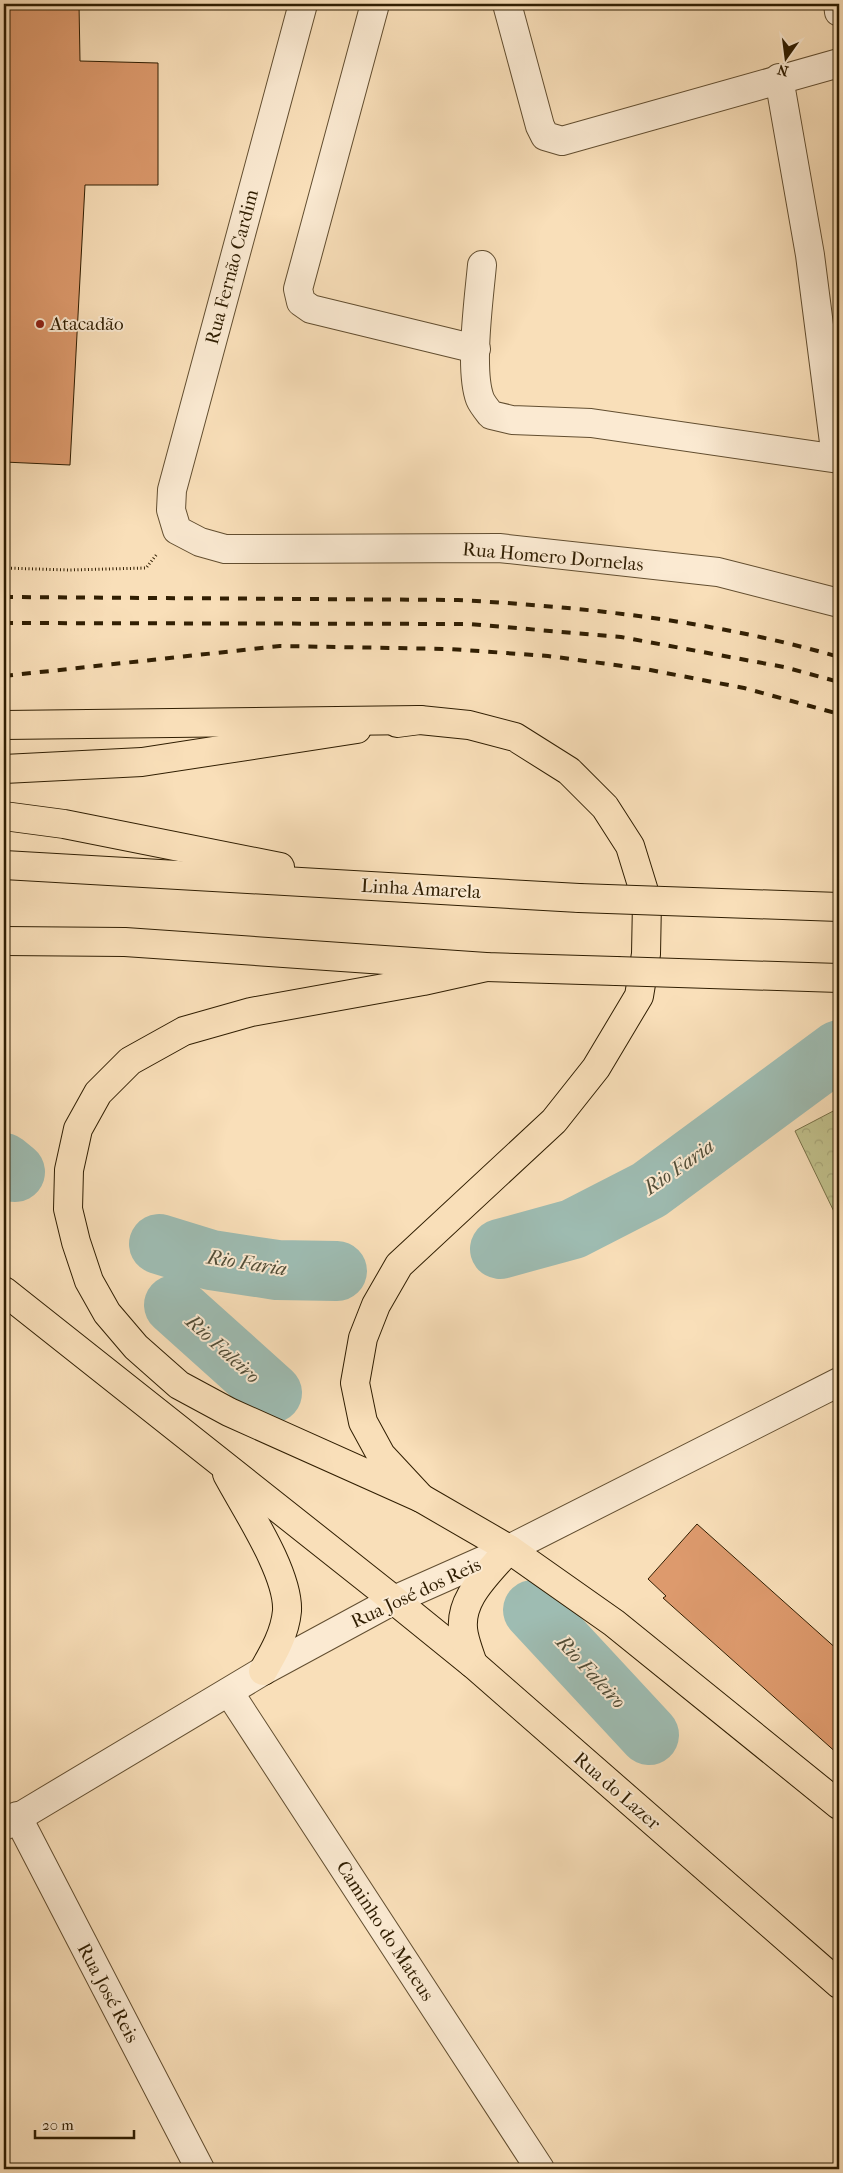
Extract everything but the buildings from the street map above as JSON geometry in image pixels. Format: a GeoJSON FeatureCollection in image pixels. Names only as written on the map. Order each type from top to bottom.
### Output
{"type":"FeatureCollection","features":[{"type":"Feature","properties":{"kind":"main road"},"geometry":{"type":"LineString","coordinates":[[4,769],[142,762],[420,720]]}},
{"type":"Feature","properties":{"kind":"main road"},"geometry":{"type":"LineString","coordinates":[[4,725],[420,720],[469,725],[515,737],[569,772],[605,807],[630,846],[648,901],[646,954],[639,996],[596,1068],[554,1121],[399,1265],[376,1305],[363,1338],[355,1383],[363,1422],[381,1455],[421,1498]]}},
{"type":"Feature","properties":{"kind":"main road"},"geometry":{"type":"LineString","coordinates":[[4,816],[64,824],[382,887]]}},
{"type":"Feature","properties":{"kind":"main road","name":"Linha Amarela"},"geometry":{"type":"LineString","coordinates":[[4,865],[579,898],[839,907]]}},
{"type":"Feature","properties":{"kind":"main road"},"geometry":{"type":"LineString","coordinates":[[4,941],[125,942],[486,967],[839,978]]}},
{"type":"Feature","properties":{"kind":"main road"},"geometry":{"type":"LineString","coordinates":[[486,967],[423,981],[251,1012],[184,1031],[130,1061],[98,1093],[78,1128],[69,1170],[68,1209],[76,1242],[89,1280],[107,1313],[136,1347],[179,1385],[229,1412],[421,1498],[509,1549],[614,1623],[836,1797]]}},
{"type":"Feature","properties":{"kind":"main road","name":"Rua do Lazer"},"geometry":{"type":"LineString","coordinates":[[4,1292],[474,1664],[839,1984]]}},
{"type":"Feature","properties":{"kind":"main road"},"geometry":{"type":"LineString","coordinates":[[222,1464],[278,1568],[285,1588],[287,1610],[282,1632],[276,1648],[263,1671]]}},
{"type":"Feature","properties":{"kind":"main road"},"geometry":{"type":"LineString","coordinates":[[474,1664],[463,1634],[463,1617],[470,1595],[509,1549]]}},
{"type":"Feature","properties":{"kind":"main road"},"geometry":{"type":"LineString","coordinates":[[798,1948],[830,1956],[839,1954]]}},
{"type":"Feature","properties":{"kind":"street","name":"Rua Fernão Cardim"},"geometry":{"type":"LineString","coordinates":[[177,530],[171,510],[172,490],[303,4]]}},
{"type":"Feature","properties":{"kind":"street"},"geometry":{"type":"LineString","coordinates":[[375,4],[298,289],[301,302],[311,309],[476,349]]}},
{"type":"Feature","properties":{"kind":"street"},"geometry":{"type":"LineString","coordinates":[[507,4],[540,126],[545,136],[562,141],[779,78],[839,63]]}},
{"type":"Feature","properties":{"kind":"street"},"geometry":{"type":"LineString","coordinates":[[838,4],[839,12]]}},
{"type":"Feature","properties":{"kind":"street"},"geometry":{"type":"LineString","coordinates":[[482,266],[476,349],[476,382],[480,400],[491,415],[512,420],[591,423],[837,458],[810,255],[779,78]]}},
{"type":"Feature","properties":{"kind":"street","name":"Rua Homero Dornelas"},"geometry":{"type":"LineString","coordinates":[[177,530],[200,542],[225,549],[499,548],[718,572],[839,603]]}},
{"type":"Feature","properties":{"kind":"street","name":"Rua José dos Reis"},"geometry":{"type":"LineString","coordinates":[[11,1821],[263,1671],[394,1600],[509,1549],[839,1382]]}},
{"type":"Feature","properties":{"kind":"street","name":"Caminho do Mateus"},"geometry":{"type":"LineString","coordinates":[[229,1692],[540,2169]]}},
{"type":"Feature","properties":{"kind":"street","name":"Rua José Reis"},"geometry":{"type":"LineString","coordinates":[[11,1821],[200,2169]]}},
{"type":"Feature","properties":{"kind":"path"},"geometry":{"type":"LineString","coordinates":[[4,568],[69,570],[146,568],[177,530]]}},
{"type":"Feature","properties":{"kind":"green space"},"geometry":{"type":"Polygon","coordinates":[[[839,1108],[839,1222],[795,1131],[839,1108]]]}},
{"type":"Feature","properties":{"kind":"waterway","name":"Rio Faria"},"geometry":{"type":"LineString","coordinates":[[500,1249],[573,1229],[649,1190],[839,1050]]}},
{"type":"Feature","properties":{"kind":"waterway","name":"Rio Faria"},"geometry":{"type":"LineString","coordinates":[[4,1163],[15,1172]]}},
{"type":"Feature","properties":{"kind":"waterway","name":"Rio Faria"},"geometry":{"type":"LineString","coordinates":[[159,1244],[211,1260],[277,1270],[337,1271]]}},
{"type":"Feature","properties":{"kind":"waterway","name":"Rio Faleiro"},"geometry":{"type":"LineString","coordinates":[[174,1305],[272,1393]]}},
{"type":"Feature","properties":{"kind":"waterway","name":"Rio Faleiro"},"geometry":{"type":"LineString","coordinates":[[533,1610],[649,1735]]}},
{"type":"Feature","properties":{"kind":"railway"},"geometry":{"type":"LineString","coordinates":[[4,597],[458,600],[506,603],[602,612],[698,625],[746,634],[839,657]]}},
{"type":"Feature","properties":{"kind":"railway"},"geometry":{"type":"LineString","coordinates":[[4,623],[469,624],[621,637],[784,667],[839,682]]}},
{"type":"Feature","properties":{"kind":"railway"},"geometry":{"type":"LineString","coordinates":[[4,676],[280,646],[450,649],[548,656],[645,669],[744,688],[839,714]]}},
{"type":"Feature","properties":{"kind":"place","name":"Atacadão"},"geometry":{"type":"Point","coordinates":[40,324]}}]}
